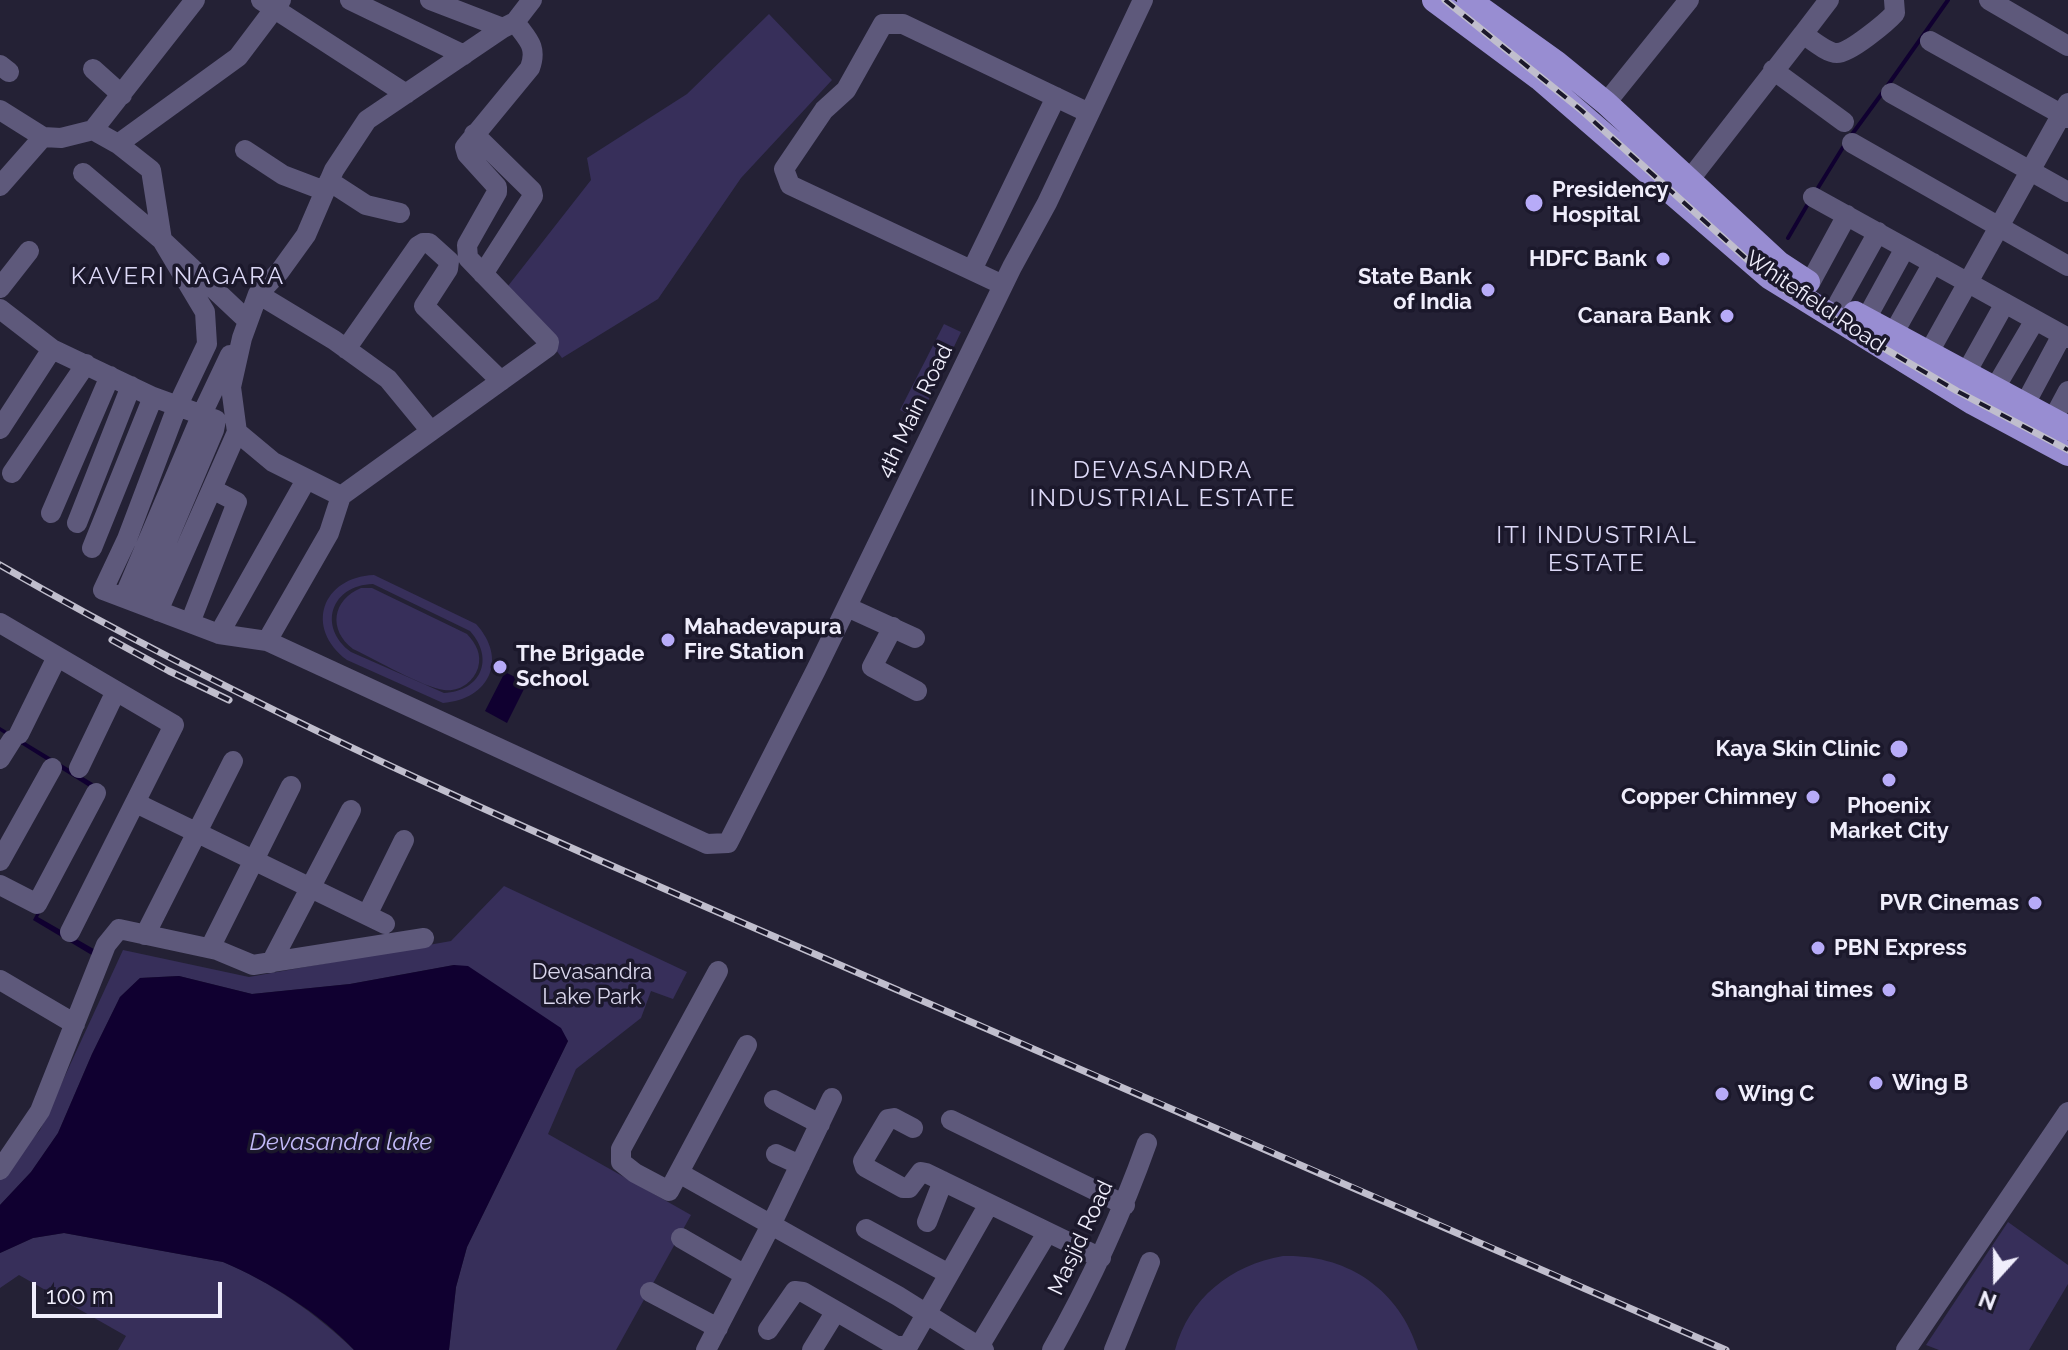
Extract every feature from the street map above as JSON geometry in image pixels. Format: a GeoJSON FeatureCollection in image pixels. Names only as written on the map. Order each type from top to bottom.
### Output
{"type":"FeatureCollection","features":[{"type":"Feature","properties":{"kind":"main road","name":"Whitefield Road"},"geometry":{"type":"LineString","coordinates":[[1434,0],[1694,192],[1779,263],[1866,319],[2061,424]]}},
{"type":"Feature","properties":{"kind":"main road","name":"Whitefield Road"},"geometry":{"type":"LineString","coordinates":[[1469,0],[1557,63],[1606,103],[1694,192],[1769,277],[1973,403],[2068,454]]}},
{"type":"Feature","properties":{"kind":"street"},"geometry":{"type":"LineString","coordinates":[[0,110],[43,137],[61,138],[93,130],[195,0]]}},
{"type":"Feature","properties":{"kind":"street"},"geometry":{"type":"LineString","coordinates":[[350,0],[464,55]]}},
{"type":"Feature","properties":{"kind":"street"},"geometry":{"type":"LineString","coordinates":[[0,309],[52,349],[153,397],[216,420],[144,548],[103,590],[219,634],[267,641],[322,546],[341,496],[545,350],[549,342],[468,258],[467,245],[497,187],[467,154],[465,147],[530,68],[535,50],[509,25],[430,0]]}},
{"type":"Feature","properties":{"kind":"street"},"geometry":{"type":"LineString","coordinates":[[202,414],[234,353],[258,294],[280,271],[306,235],[327,186],[367,120],[509,25],[532,0]]}},
{"type":"Feature","properties":{"kind":"street","name":"4th Main Road"},"geometry":{"type":"LineString","coordinates":[[267,641],[707,844],[728,843],[847,607],[1003,285],[1047,203],[1143,0]]}},
{"type":"Feature","properties":{"kind":"street"},"geometry":{"type":"LineString","coordinates":[[1606,103],[1689,0]]}},
{"type":"Feature","properties":{"kind":"street"},"geometry":{"type":"LineString","coordinates":[[1694,192],[1773,70],[1829,0]]}},
{"type":"Feature","properties":{"kind":"street"},"geometry":{"type":"LineString","coordinates":[[1803,34],[1831,51],[1845,51],[1888,21],[1895,13],[1894,0]]}},
{"type":"Feature","properties":{"kind":"street"},"geometry":{"type":"LineString","coordinates":[[1989,0],[2068,46]]}},
{"type":"Feature","properties":{"kind":"street"},"geometry":{"type":"LineString","coordinates":[[118,144],[238,57],[272,3],[406,94]]}},
{"type":"Feature","properties":{"kind":"street"},"geometry":{"type":"LineString","coordinates":[[1003,285],[790,185],[784,169],[824,110],[846,90],[883,24],[903,24],[1089,113]]}},
{"type":"Feature","properties":{"kind":"street"},"geometry":{"type":"LineString","coordinates":[[1928,354],[2066,112],[1930,41]]}},
{"type":"Feature","properties":{"kind":"street"},"geometry":{"type":"LineString","coordinates":[[93,69],[122,95]]}},
{"type":"Feature","properties":{"kind":"street"},"geometry":{"type":"LineString","coordinates":[[1773,70],[1844,122]]}},
{"type":"Feature","properties":{"kind":"street"},"geometry":{"type":"LineString","coordinates":[[1891,93],[2068,192]]}},
{"type":"Feature","properties":{"kind":"street"},"geometry":{"type":"LineString","coordinates":[[972,270],[1056,97]]}},
{"type":"Feature","properties":{"kind":"street"},"geometry":{"type":"LineString","coordinates":[[93,130],[118,144],[151,170],[162,240],[205,312],[207,344],[177,407],[144,548],[145,593],[131,600]]}},
{"type":"Feature","properties":{"kind":"street"},"geometry":{"type":"LineString","coordinates":[[474,134],[532,191],[533,196],[483,274]]}},
{"type":"Feature","properties":{"kind":"street"},"geometry":{"type":"LineString","coordinates":[[0,186],[43,137]]}},
{"type":"Feature","properties":{"kind":"street"},"geometry":{"type":"LineString","coordinates":[[1852,143],[2068,266]]}},
{"type":"Feature","properties":{"kind":"street"},"geometry":{"type":"LineString","coordinates":[[245,150],[283,175],[327,186],[366,205],[400,213]]}},
{"type":"Feature","properties":{"kind":"street"},"geometry":{"type":"LineString","coordinates":[[83,173],[162,240],[248,321]]}},
{"type":"Feature","properties":{"kind":"street"},"geometry":{"type":"LineString","coordinates":[[1813,197],[2065,337],[2025,404]]}},
{"type":"Feature","properties":{"kind":"street"},"geometry":{"type":"LineString","coordinates":[[1810,283],[1847,215]]}},
{"type":"Feature","properties":{"kind":"street"},"geometry":{"type":"LineString","coordinates":[[1839,302],[1878,232]]}},
{"type":"Feature","properties":{"kind":"street"},"geometry":{"type":"LineString","coordinates":[[346,349],[418,246],[429,243],[449,261],[448,269],[424,306],[501,381]]}},
{"type":"Feature","properties":{"kind":"street"},"geometry":{"type":"LineString","coordinates":[[1866,319],[1905,248]]}},
{"type":"Feature","properties":{"kind":"street"},"geometry":{"type":"LineString","coordinates":[[0,288],[29,251]]}},
{"type":"Feature","properties":{"kind":"street"},"geometry":{"type":"LineString","coordinates":[[1893,334],[1933,263]]}},
{"type":"Feature","properties":{"kind":"street"},"geometry":{"type":"LineString","coordinates":[[258,294],[388,379],[430,430]]}},
{"type":"Feature","properties":{"kind":"street"},"geometry":{"type":"LineString","coordinates":[[1966,373],[2005,303]]}},
{"type":"Feature","properties":{"kind":"street"},"geometry":{"type":"LineString","coordinates":[[1995,388],[2035,320]]}},
{"type":"Feature","properties":{"kind":"street"},"geometry":{"type":"LineString","coordinates":[[207,344],[234,353]]}},
{"type":"Feature","properties":{"kind":"street"},"geometry":{"type":"LineString","coordinates":[[0,429],[52,349]]}},
{"type":"Feature","properties":{"kind":"street"},"geometry":{"type":"LineString","coordinates":[[158,611],[237,432],[231,387],[234,353]]}},
{"type":"Feature","properties":{"kind":"street"},"geometry":{"type":"LineString","coordinates":[[12,473],[86,364]]}},
{"type":"Feature","properties":{"kind":"street"},"geometry":{"type":"LineString","coordinates":[[51,513],[110,376]]}},
{"type":"Feature","properties":{"kind":"street"},"geometry":{"type":"LineString","coordinates":[[77,523],[131,386]]}},
{"type":"Feature","properties":{"kind":"street"},"geometry":{"type":"LineString","coordinates":[[2061,424],[2068,391]]}},
{"type":"Feature","properties":{"kind":"street"},"geometry":{"type":"LineString","coordinates":[[92,548],[153,397]]}},
{"type":"Feature","properties":{"kind":"street"},"geometry":{"type":"LineString","coordinates":[[237,432],[273,462],[341,496]]}},
{"type":"Feature","properties":{"kind":"street"},"geometry":{"type":"LineString","coordinates":[[219,634],[306,480]]}},
{"type":"Feature","properties":{"kind":"street"},"geometry":{"type":"LineString","coordinates":[[190,623],[237,502],[212,489]]}},
{"type":"Feature","properties":{"kind":"street"},"geometry":{"type":"LineString","coordinates":[[847,607],[915,638]]}},
{"type":"Feature","properties":{"kind":"street"},"geometry":{"type":"LineString","coordinates":[[1,625],[174,725],[70,932]]}},
{"type":"Feature","properties":{"kind":"street"},"geometry":{"type":"LineString","coordinates":[[893,627],[872,667],[917,691]]}},
{"type":"Feature","properties":{"kind":"street"},"geometry":{"type":"LineString","coordinates":[[0,759],[16,737],[57,657]]}},
{"type":"Feature","properties":{"kind":"street"},"geometry":{"type":"LineString","coordinates":[[79,768],[116,691]]}},
{"type":"Feature","properties":{"kind":"street"},"geometry":{"type":"LineString","coordinates":[[145,935],[233,761]]}},
{"type":"Feature","properties":{"kind":"street"},"geometry":{"type":"LineString","coordinates":[[0,861],[52,768]]}},
{"type":"Feature","properties":{"kind":"street"},"geometry":{"type":"LineString","coordinates":[[210,948],[291,786]]}},
{"type":"Feature","properties":{"kind":"street"},"geometry":{"type":"LineString","coordinates":[[0,885],[37,904],[96,793]]}},
{"type":"Feature","properties":{"kind":"street"},"geometry":{"type":"LineString","coordinates":[[136,803],[385,924]]}},
{"type":"Feature","properties":{"kind":"street"},"geometry":{"type":"LineString","coordinates":[[271,963],[351,810]]}},
{"type":"Feature","properties":{"kind":"street"},"geometry":{"type":"LineString","coordinates":[[367,915],[404,840]]}},
{"type":"Feature","properties":{"kind":"street"},"geometry":{"type":"LineString","coordinates":[[0,1170],[40,1111],[106,945],[119,929],[210,948],[253,965],[424,938]]}},
{"type":"Feature","properties":{"kind":"street"},"geometry":{"type":"LineString","coordinates":[[718,971],[621,1149],[621,1162],[669,1191],[747,1045]]}},
{"type":"Feature","properties":{"kind":"street"},"geometry":{"type":"LineString","coordinates":[[2,987],[75,1024]]}},
{"type":"Feature","properties":{"kind":"street"},"geometry":{"type":"LineString","coordinates":[[706,1350],[832,1098]]}},
{"type":"Feature","properties":{"kind":"street"},"geometry":{"type":"LineString","coordinates":[[774,1100],[820,1124]]}},
{"type":"Feature","properties":{"kind":"street"},"geometry":{"type":"LineString","coordinates":[[1906,1350],[2068,1112]]}},
{"type":"Feature","properties":{"kind":"street"},"geometry":{"type":"LineString","coordinates":[[913,1128],[894,1118],[888,1119],[863,1161],[865,1167],[903,1188],[909,1188],[921,1172],[1101,1258]]}},
{"type":"Feature","properties":{"kind":"street"},"geometry":{"type":"LineString","coordinates":[[951,1120],[1125,1205]]}},
{"type":"Feature","properties":{"kind":"street","name":"Masjid Road"},"geometry":{"type":"LineString","coordinates":[[1052,1350],[1101,1258],[1125,1205],[1147,1143]]}},
{"type":"Feature","properties":{"kind":"street"},"geometry":{"type":"LineString","coordinates":[[776,1154],[800,1165]]}},
{"type":"Feature","properties":{"kind":"street"},"geometry":{"type":"LineString","coordinates":[[679,1173],[772,1223],[927,1314],[980,1349],[1047,1233]]}},
{"type":"Feature","properties":{"kind":"street"},"geometry":{"type":"LineString","coordinates":[[927,1222],[943,1181]]}},
{"type":"Feature","properties":{"kind":"street"},"geometry":{"type":"LineString","coordinates":[[768,1330],[795,1291],[803,1292],[902,1348],[908,1346],[989,1204]]}},
{"type":"Feature","properties":{"kind":"street"},"geometry":{"type":"LineString","coordinates":[[866,1229],[949,1274]]}},
{"type":"Feature","properties":{"kind":"street"},"geometry":{"type":"LineString","coordinates":[[681,1238],[745,1275]]}},
{"type":"Feature","properties":{"kind":"street"},"geometry":{"type":"LineString","coordinates":[[1114,1350],[1150,1262]]}},
{"type":"Feature","properties":{"kind":"street"},"geometry":{"type":"LineString","coordinates":[[650,1292],[718,1328]]}},
{"type":"Feature","properties":{"kind":"street"},"geometry":{"type":"LineString","coordinates":[[812,1350],[836,1311]]}},
{"type":"Feature","properties":{"kind":"green space"},"geometry":{"type":"Polygon","coordinates":[[[769,14],[832,80],[741,178],[658,299],[562,358],[508,286],[591,180],[587,158],[687,94],[769,14]]]}},
{"type":"Feature","properties":{"kind":"green space"},"geometry":{"type":"Polygon","coordinates":[[[944,324],[961,332],[919,420],[900,410],[944,324]]]}},
{"type":"Feature","properties":{"kind":"green space"},"geometry":{"type":"Polygon","coordinates":[[[374,575],[476,624],[486,637],[491,651],[492,663],[483,685],[459,700],[443,703],[347,660],[326,634],[323,620],[331,594],[356,578],[374,575]],[[373,584],[359,586],[339,599],[332,620],[340,642],[351,652],[444,693],[467,686],[480,672],[482,652],[470,631],[373,584]]]}},
{"type":"Feature","properties":{"kind":"green space"},"geometry":{"type":"Polygon","coordinates":[[[361,588],[372,588],[467,634],[479,654],[478,668],[473,678],[455,689],[435,688],[353,649],[340,633],[337,616],[344,600],[361,588]]]}},
{"type":"Feature","properties":{"kind":"green space","name":"Devasandra Lake Park"},"geometry":{"type":"Polygon","coordinates":[[[504,886],[687,972],[673,999],[651,991],[641,1018],[576,1069],[548,1134],[691,1215],[616,1350],[449,1350],[456,1287],[467,1247],[568,1041],[454,965],[350,984],[252,994],[179,976],[140,978],[120,997],[58,1133],[31,1172],[0,1205],[0,1176],[40,1130],[123,950],[249,977],[451,941],[504,886]]]}},
{"type":"Feature","properties":{"kind":"green space"},"geometry":{"type":"Polygon","coordinates":[[[2008,1222],[2068,1265],[2068,1284],[2029,1350],[1939,1350],[1926,1345],[2008,1222]]]}},
{"type":"Feature","properties":{"kind":"green space"},"geometry":{"type":"Polygon","coordinates":[[[64,1233],[223,1262],[293,1300],[354,1350],[118,1350],[126,1336],[19,1275],[0,1288],[0,1253],[33,1238],[64,1233]]]}},
{"type":"Feature","properties":{"kind":"green space"},"geometry":{"type":"Polygon","coordinates":[[[1283,1256],[1328,1261],[1367,1279],[1398,1309],[1418,1350],[1175,1350],[1190,1315],[1215,1287],[1246,1267],[1283,1256]]]}},
{"type":"Feature","properties":{"kind":"water"},"geometry":{"type":"Polygon","coordinates":[[[505,672],[527,683],[507,723],[485,711],[505,672]]]}},
{"type":"Feature","properties":{"kind":"water"},"geometry":{"type":"Polygon","coordinates":[[[0,727],[106,791],[38,917],[99,952],[95,957],[33,920],[99,793],[0,731],[0,727]]]}},
{"type":"Feature","properties":{"kind":"water","name":"Devasandra lake"},"geometry":{"type":"Polygon","coordinates":[[[454,965],[468,966],[561,1028],[568,1041],[467,1247],[456,1287],[449,1350],[354,1350],[293,1300],[223,1262],[64,1233],[33,1238],[0,1253],[0,1205],[31,1172],[58,1133],[120,997],[140,978],[179,976],[252,994],[350,984],[454,965]]]}},
{"type":"Feature","properties":{"kind":"waterway"},"geometry":{"type":"LineString","coordinates":[[1888,85],[1948,0]]}},
{"type":"Feature","properties":{"kind":"waterway"},"geometry":{"type":"LineString","coordinates":[[1850,137],[1883,92]]}},
{"type":"Feature","properties":{"kind":"waterway"},"geometry":{"type":"LineString","coordinates":[[1816,191],[1845,144]]}},
{"type":"Feature","properties":{"kind":"waterway"},"geometry":{"type":"LineString","coordinates":[[1788,238],[1809,202]]}},
{"type":"Feature","properties":{"kind":"railway"},"geometry":{"type":"LineString","coordinates":[[1445,0],[1580,109],[1760,271],[1788,292],[1957,391],[2068,450]]}},
{"type":"Feature","properties":{"kind":"railway"},"geometry":{"type":"LineString","coordinates":[[0,565],[199,673],[506,819],[1726,1350]]}},
{"type":"Feature","properties":{"kind":"railway"},"geometry":{"type":"LineString","coordinates":[[112,640],[229,700]]}},
{"type":"Feature","properties":{"kind":"place","name":"Presidency Hospital"},"geometry":{"type":"Point","coordinates":[1534,203]}},
{"type":"Feature","properties":{"kind":"place","name":"HDFC Bank"},"geometry":{"type":"Point","coordinates":[1663,259]}},
{"type":"Feature","properties":{"kind":"place","name":"State Bank of India"},"geometry":{"type":"Point","coordinates":[1488,290]}},
{"type":"Feature","properties":{"kind":"place","name":"Canara Bank"},"geometry":{"type":"Point","coordinates":[1727,316]}},
{"type":"Feature","properties":{"kind":"place","name":"Mahadevapura Fire Station"},"geometry":{"type":"Point","coordinates":[668,640]}},
{"type":"Feature","properties":{"kind":"place","name":"The Brigade School"},"geometry":{"type":"Point","coordinates":[500,667]}},
{"type":"Feature","properties":{"kind":"place","name":"Kaya Skin Clinic"},"geometry":{"type":"Point","coordinates":[1899,749]}},
{"type":"Feature","properties":{"kind":"place","name":"Phoenix Market City"},"geometry":{"type":"Point","coordinates":[1889,780]}},
{"type":"Feature","properties":{"kind":"place","name":"Copper Chimney"},"geometry":{"type":"Point","coordinates":[1813,797]}},
{"type":"Feature","properties":{"kind":"place","name":"PVR Cinemas"},"geometry":{"type":"Point","coordinates":[2035,903]}},
{"type":"Feature","properties":{"kind":"place","name":"PBN Express"},"geometry":{"type":"Point","coordinates":[1818,948]}},
{"type":"Feature","properties":{"kind":"place","name":"Shanghai times"},"geometry":{"type":"Point","coordinates":[1889,990]}},
{"type":"Feature","properties":{"kind":"place","name":"Wing B"},"geometry":{"type":"Point","coordinates":[1876,1083]}},
{"type":"Feature","properties":{"kind":"place","name":"Wing C"},"geometry":{"type":"Point","coordinates":[1722,1094]}},
{"type":"Feature","properties":{"kind":"district","name":"KAVERI NAGARA"},"geometry":{"type":"Point","coordinates":[178,277]}},
{"type":"Feature","properties":{"kind":"district","name":"DEVASANDRA INDUSTRIAL ESTATE"},"geometry":{"type":"Point","coordinates":[1163,485]}},
{"type":"Feature","properties":{"kind":"district","name":"ITI INDUSTRIAL ESTATE"},"geometry":{"type":"Point","coordinates":[1597,550]}}]}
